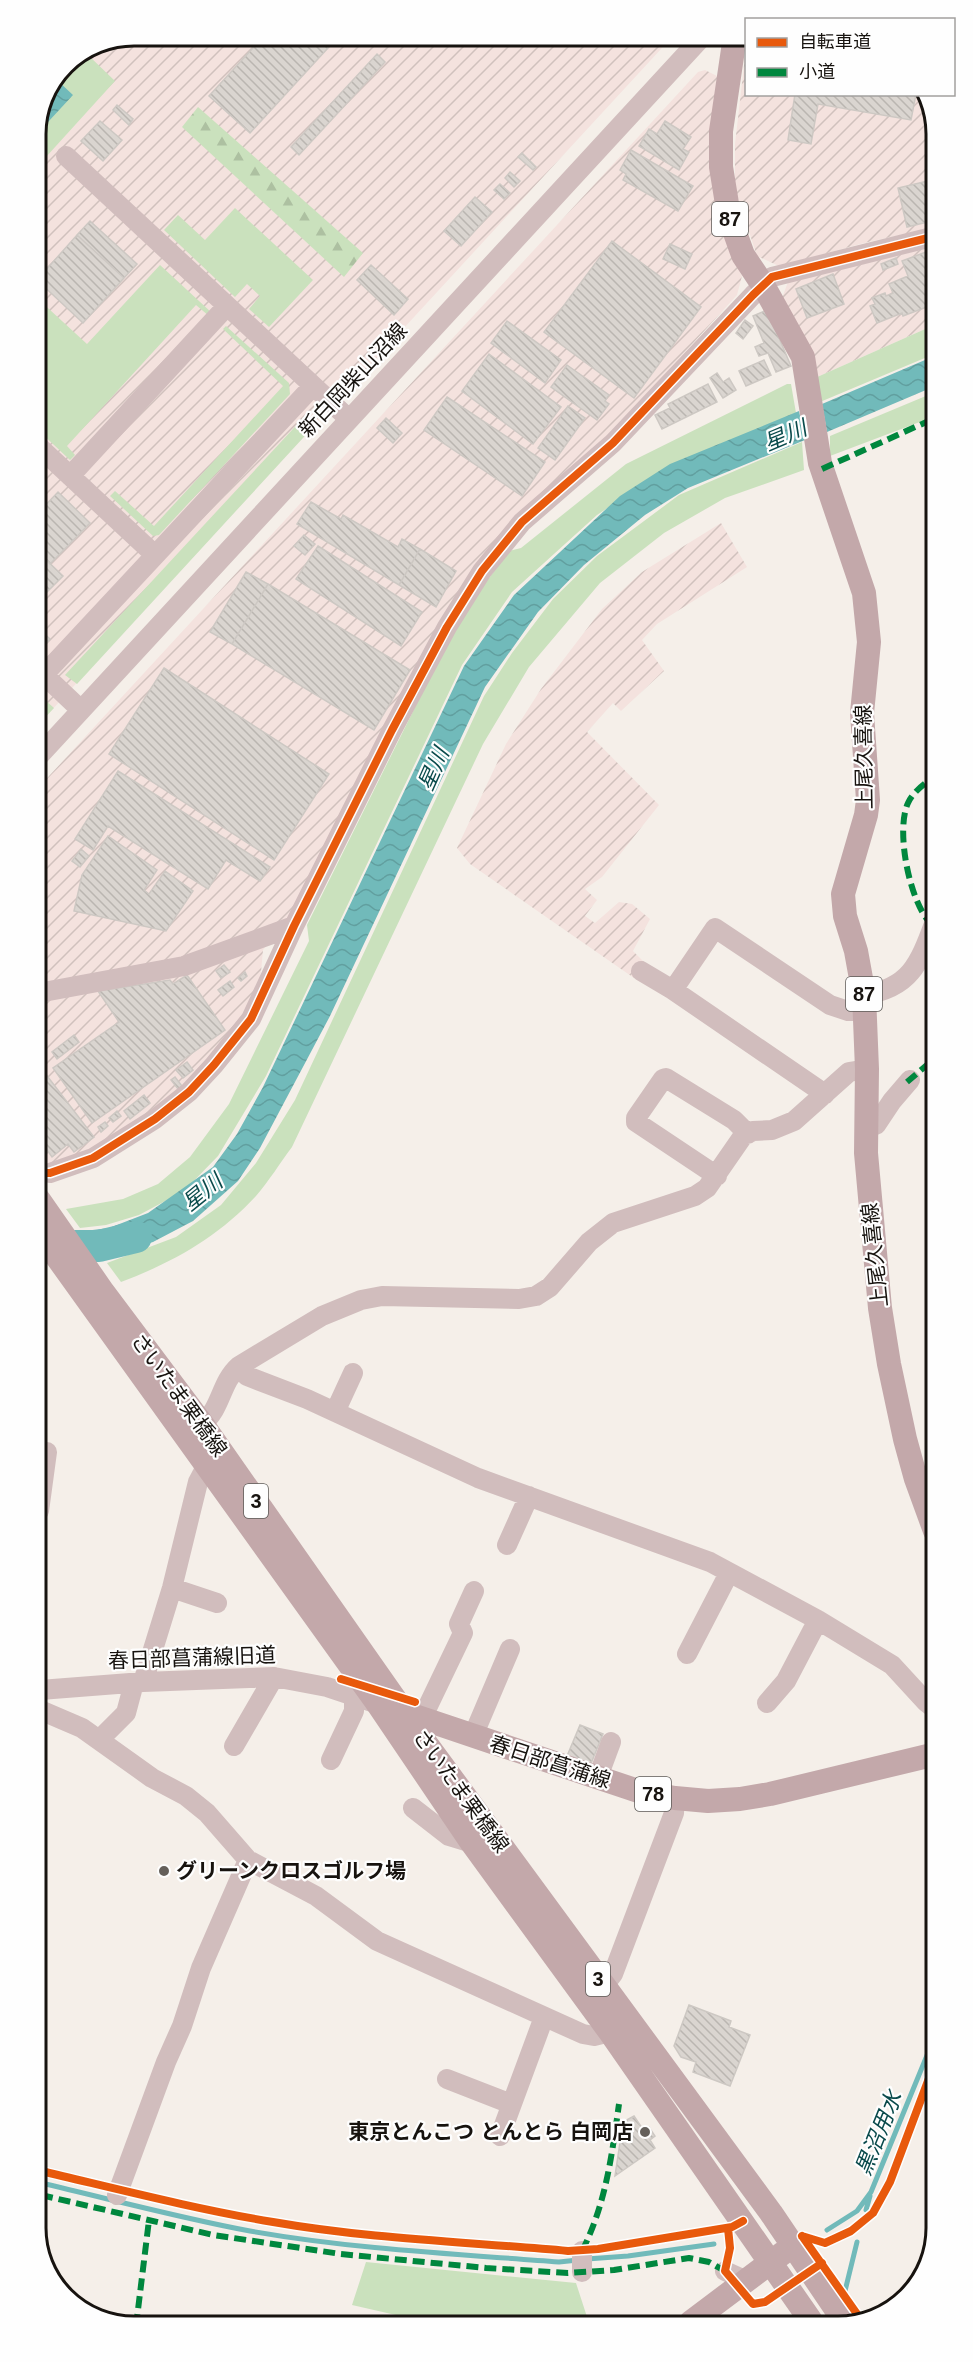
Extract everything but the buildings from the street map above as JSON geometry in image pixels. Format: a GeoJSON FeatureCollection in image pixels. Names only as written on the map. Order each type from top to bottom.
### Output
{"type":"FeatureCollection","features":[{"type":"Feature","properties":{"kind":"main road","name":"上尾久喜線"},"geometry":{"type":"LineString","coordinates":[[733,47],[721,131],[723,190],[729,216],[742,255],[763,285],[803,357],[820,463],[864,593],[869,642],[862,713],[868,800],[866,815],[843,894],[845,916],[856,951],[865,1003],[866,1127],[873,1245],[889,1364],[910,1459],[926,1505]]}},
{"type":"Feature","properties":{"kind":"main road","name":"さいたま栗橋線"},"geometry":{"type":"LineString","coordinates":[[46,1213],[92,1292],[207,1465],[378,1704],[472,1843],[610,2032],[808,2316]]}},
{"type":"Feature","properties":{"kind":"main road","name":"さいたま栗橋線"},"geometry":{"type":"LineString","coordinates":[[46,1240],[202,1424],[405,1713],[840,2316]]}},
{"type":"Feature","properties":{"kind":"main road","name":"春日部菖蒲線"},"geometry":{"type":"LineString","coordinates":[[378,1704],[641,1792],[675,1798],[708,1801],[770,1794],[926,1756]]}},
{"type":"Feature","properties":{"kind":"main road"},"geometry":{"type":"LineString","coordinates":[[699,2316],[792,2246]]}},
{"type":"Feature","properties":{"kind":"street","name":"新白岡柴山沼線"},"geometry":{"type":"LineString","coordinates":[[47,747],[693,47]]}},
{"type":"Feature","properties":{"kind":"street"},"geometry":{"type":"LineString","coordinates":[[66,156],[349,419]]}},
{"type":"Feature","properties":{"kind":"street"},"geometry":{"type":"LineString","coordinates":[[50,1173],[93,1158],[155,1119],[189,1092],[214,1065],[250,1018],[387,740],[447,627],[482,571],[522,522],[613,443],[772,277],[926,238]]}},
{"type":"Feature","properties":{"kind":"street"},"geometry":{"type":"LineString","coordinates":[[70,476],[227,306]]}},
{"type":"Feature","properties":{"kind":"street"},"geometry":{"type":"LineString","coordinates":[[47,672],[313,386]]}},
{"type":"Feature","properties":{"kind":"street"},"geometry":{"type":"LineString","coordinates":[[47,454],[155,555]]}},
{"type":"Feature","properties":{"kind":"street"},"geometry":{"type":"LineString","coordinates":[[47,683],[81,710]]}},
{"type":"Feature","properties":{"kind":"street"},"geometry":{"type":"LineString","coordinates":[[47,991],[184,966],[294,926]]}},
{"type":"Feature","properties":{"kind":"street"},"geometry":{"type":"LineString","coordinates":[[673,990],[715,928],[830,1005],[848,1011],[902,980],[923,954],[926,946]]}},
{"type":"Feature","properties":{"kind":"street"},"geometry":{"type":"LineString","coordinates":[[641,971],[673,990],[825,1094]]}},
{"type":"Feature","properties":{"kind":"street"},"geometry":{"type":"LineString","coordinates":[[202,1424],[212,1416],[231,1373],[239,1366],[322,1316],[362,1300],[382,1296],[519,1299],[536,1296],[550,1287],[595,1237],[613,1223],[694,1196],[707,1188],[717,1176],[743,1136],[753,1131],[772,1130],[794,1121],[849,1072],[867,1069]]}},
{"type":"Feature","properties":{"kind":"street"},"geometry":{"type":"LineString","coordinates":[[717,1176],[636,1122],[636,1118],[663,1079],[666,1078],[734,1120],[748,1134]]}},
{"type":"Feature","properties":{"kind":"street"},"geometry":{"type":"LineString","coordinates":[[866,1127],[876,1125],[910,1080]]}},
{"type":"Feature","properties":{"kind":"street"},"geometry":{"type":"LineString","coordinates":[[239,1366],[247,1376],[307,1399],[478,1478],[710,1562],[818,1620],[892,1665],[926,1702]]}},
{"type":"Feature","properties":{"kind":"street"},"geometry":{"type":"LineString","coordinates":[[335,1412],[353,1372]]}},
{"type":"Feature","properties":{"kind":"street"},"geometry":{"type":"LineString","coordinates":[[100,1739],[126,1713],[171,1588],[198,1482],[207,1465]]}},
{"type":"Feature","properties":{"kind":"street"},"geometry":{"type":"LineString","coordinates":[[507,1545],[529,1496]]}},
{"type":"Feature","properties":{"kind":"street"},"geometry":{"type":"LineString","coordinates":[[687,1654],[729,1573]]}},
{"type":"Feature","properties":{"kind":"street"},"geometry":{"type":"LineString","coordinates":[[171,1588],[217,1603]]}},
{"type":"Feature","properties":{"kind":"street"},"geometry":{"type":"LineString","coordinates":[[428,1721],[427,1708],[463,1633],[459,1624],[474,1591]]}},
{"type":"Feature","properties":{"kind":"street"},"geometry":{"type":"LineString","coordinates":[[767,1703],[786,1681],[818,1620]]}},
{"type":"Feature","properties":{"kind":"street"},"geometry":{"type":"LineString","coordinates":[[473,1737],[510,1649]]}},
{"type":"Feature","properties":{"kind":"street"},"geometry":{"type":"LineString","coordinates":[[234,1746],[274,1677]]}},
{"type":"Feature","properties":{"kind":"street","name":"春日部菖蒲線旧道"},"geometry":{"type":"LineString","coordinates":[[46,1689],[138,1682],[274,1677],[318,1685],[378,1704]]}},
{"type":"Feature","properties":{"kind":"street"},"geometry":{"type":"LineString","coordinates":[[331,1760],[354,1711],[354,1695]]}},
{"type":"Feature","properties":{"kind":"street"},"geometry":{"type":"LineString","coordinates":[[46,1716],[82,1728],[152,1778],[186,1796],[248,1860],[316,1896],[377,1941],[583,2034],[594,2036],[610,2032]]}},
{"type":"Feature","properties":{"kind":"street"},"geometry":{"type":"LineString","coordinates":[[598,1777],[611,1742]]}},
{"type":"Feature","properties":{"kind":"street"},"geometry":{"type":"LineString","coordinates":[[603,1987],[613,1974],[674,1813],[675,1798]]}},
{"type":"Feature","properties":{"kind":"street"},"geometry":{"type":"LineString","coordinates":[[413,1808],[449,1836],[472,1843]]}},
{"type":"Feature","properties":{"kind":"street"},"geometry":{"type":"LineString","coordinates":[[117,2195],[166,2062],[182,2026],[201,1968],[248,1860]]}},
{"type":"Feature","properties":{"kind":"street"},"geometry":{"type":"LineString","coordinates":[[500,2136],[544,2017]]}},
{"type":"Feature","properties":{"kind":"street"},"geometry":{"type":"LineString","coordinates":[[447,2079],[512,2104]]}},
{"type":"Feature","properties":{"kind":"street"},"geometry":{"type":"LineString","coordinates":[[724,2271],[747,2281]]}},
{"type":"Feature","properties":{"kind":"shaded area"},"geometry":{"type":"Polygon","coordinates":[[[134,46],[663,47],[47,716],[47,129],[49,112],[56,96],[76,68],[106,51],[134,46]]]}},
{"type":"Feature","properties":{"kind":"shaded area"},"geometry":{"type":"Polygon","coordinates":[[[745,57],[745,96],[917,96],[925,117],[926,229],[779,266],[757,256],[735,189],[735,144],[745,57]]]}},
{"type":"Feature","properties":{"kind":"shaded area"},"geometry":{"type":"Polygon","coordinates":[[[705,70],[719,77],[723,234],[742,276],[737,295],[604,441],[495,542],[451,602],[294,909],[263,950],[260,983],[239,1022],[188,1086],[110,1140],[58,1163],[47,1164],[47,779],[698,72],[705,70]]]}},
{"type":"Feature","properties":{"kind":"shaded area"},"geometry":{"type":"Polygon","coordinates":[[[926,248],[926,329],[815,378],[782,298],[788,282],[926,248]]]}},
{"type":"Feature","properties":{"kind":"shaded area"},"geometry":{"type":"Polygon","coordinates":[[[721,523],[747,567],[657,624],[642,640],[664,671],[621,711],[613,703],[587,732],[659,805],[602,877],[585,889],[597,900],[585,916],[595,923],[619,902],[632,904],[650,919],[633,951],[645,963],[634,978],[470,864],[457,848],[506,744],[541,689],[602,609],[642,572],[721,523]]]}},
{"type":"Feature","properties":{"kind":"green space"},"geometry":{"type":"Polygon","coordinates":[[[91,58],[115,81],[47,156],[49,112],[65,81],[76,68],[91,58]]]}},
{"type":"Feature","properties":{"kind":"green space"},"geometry":{"type":"Polygon","coordinates":[[[198,107],[363,253],[344,277],[182,127],[198,107]]]}},
{"type":"Feature","properties":{"kind":"green space"},"geometry":{"type":"Polygon","coordinates":[[[235,208],[313,280],[269,327],[249,309],[260,296],[247,284],[235,297],[164,230],[178,215],[205,240],[235,208]]]}},
{"type":"Feature","properties":{"kind":"green space"},"geometry":{"type":"Polygon","coordinates":[[[160,265],[212,313],[209,316],[196,305],[67,446],[75,455],[70,460],[47,438],[47,307],[87,344],[160,265]]]}},
{"type":"Feature","properties":{"kind":"green space"},"geometry":{"type":"Polygon","coordinates":[[[226,326],[289,383],[290,394],[159,535],[153,536],[110,496],[115,491],[154,526],[283,386],[223,329],[226,326]]]}},
{"type":"Feature","properties":{"kind":"green space"},"geometry":{"type":"Polygon","coordinates":[[[926,329],[926,358],[820,402],[815,378],[926,329]]]}},
{"type":"Feature","properties":{"kind":"green space"},"geometry":{"type":"Polygon","coordinates":[[[791,384],[796,413],[669,467],[597,515],[512,592],[462,665],[266,1076],[218,1156],[184,1191],[139,1215],[106,1225],[80,1228],[66,1209],[123,1199],[158,1184],[190,1157],[229,1104],[309,941],[307,925],[441,655],[472,601],[509,551],[521,548],[626,464],[791,384]]]}},
{"type":"Feature","properties":{"kind":"green space"},"geometry":{"type":"Polygon","coordinates":[[[926,396],[926,420],[830,456],[830,436],[926,396]]]}},
{"type":"Feature","properties":{"kind":"green space"},"geometry":{"type":"Polygon","coordinates":[[[305,416],[314,426],[77,684],[65,675],[305,416]]]}},
{"type":"Feature","properties":{"kind":"green space"},"geometry":{"type":"Polygon","coordinates":[[[802,442],[804,470],[725,498],[664,533],[600,583],[529,667],[483,744],[292,1147],[256,1196],[211,1236],[177,1257],[121,1282],[107,1263],[176,1237],[221,1205],[256,1163],[295,1100],[484,696],[512,653],[553,599],[597,556],[679,495],[802,442]]]}},
{"type":"Feature","properties":{"kind":"green space"},"geometry":{"type":"Polygon","coordinates":[[[47,702],[54,708],[47,716],[47,702]]]}},
{"type":"Feature","properties":{"kind":"green space"},"geometry":{"type":"Polygon","coordinates":[[[366,2262],[576,2283],[587,2316],[398,2315],[352,2305],[366,2262]]]}},
{"type":"Feature","properties":{"kind":"water"},"geometry":{"type":"Polygon","coordinates":[[[62,85],[73,95],[48,122],[49,112],[62,85]]]}},
{"type":"Feature","properties":{"kind":"water"},"geometry":{"type":"Polygon","coordinates":[[[926,360],[926,390],[827,432],[822,404],[926,360]]]}},
{"type":"Feature","properties":{"kind":"water"},"geometry":{"type":"Polygon","coordinates":[[[799,411],[805,440],[688,488],[645,515],[584,565],[538,612],[485,687],[330,1016],[260,1148],[238,1181],[193,1221],[153,1242],[104,1258],[84,1231],[109,1228],[148,1213],[213,1167],[237,1134],[263,1087],[464,666],[514,595],[620,496],[670,464],[799,411]]]}},
{"type":"Feature","properties":{"kind":"waterway","name":"星川"},"geometry":{"type":"LineString","coordinates":[[46,1246],[99,1246],[136,1237]]}},
{"type":"Feature","properties":{"kind":"waterway","name":"黒沼用水"},"geometry":{"type":"LineString","coordinates":[[827,2230],[857,2211],[871,2192],[926,2058]]}},
{"type":"Feature","properties":{"kind":"waterway","name":"黒沼用水"},"geometry":{"type":"LineString","coordinates":[[46,2184],[198,2220],[288,2237],[365,2247],[559,2262],[578,2260]]}},
{"type":"Feature","properties":{"kind":"waterway"},"geometry":{"type":"LineString","coordinates":[[866,2210],[870,2196]]}},
{"type":"Feature","properties":{"kind":"waterway"},"geometry":{"type":"LineString","coordinates":[[845,2291],[857,2242]]}},
{"type":"Feature","properties":{"kind":"waterway","name":"黒沼用水"},"geometry":{"type":"LineString","coordinates":[[587,2259],[628,2256],[714,2244]]}},
{"type":"Feature","properties":{"kind":"marked path"},"geometry":{"type":"LineString","coordinates":[[822,469],[926,422]]}},
{"type":"Feature","properties":{"kind":"marked path"},"geometry":{"type":"LineString","coordinates":[[926,783],[908,803],[903,831],[907,868],[918,902],[926,917]]}},
{"type":"Feature","properties":{"kind":"marked path"},"geometry":{"type":"LineString","coordinates":[[907,1082],[926,1066]]}},
{"type":"Feature","properties":{"kind":"marked path"},"geometry":{"type":"LineString","coordinates":[[582,2251],[602,2197],[611,2160],[619,2104]]}},
{"type":"Feature","properties":{"kind":"marked path"},"geometry":{"type":"LineString","coordinates":[[46,2196],[213,2235],[341,2254],[486,2268],[568,2273],[614,2270],[689,2258],[709,2262],[725,2271]]}},
{"type":"Feature","properties":{"kind":"marked path"},"geometry":{"type":"LineString","coordinates":[[137,2315],[149,2220]]}},
{"type":"Feature","properties":{"kind":"cycle path"},"geometry":{"type":"LineString","coordinates":[[47,1173],[93,1158],[155,1119],[189,1092],[251,1019],[294,926],[392,730],[447,627],[482,571],[522,522],[613,443],[772,277],[926,238]]}},
{"type":"Feature","properties":{"kind":"cycle path"},"geometry":{"type":"LineString","coordinates":[[341,1679],[415,1702]]}},
{"type":"Feature","properties":{"kind":"cycle path"},"geometry":{"type":"LineString","coordinates":[[802,2236],[825,2243],[851,2231],[873,2213],[890,2182],[926,2086]]}},
{"type":"Feature","properties":{"kind":"cycle path"},"geometry":{"type":"LineString","coordinates":[[46,2172],[215,2211],[310,2228],[568,2251],[598,2249],[732,2227],[743,2221]]}},
{"type":"Feature","properties":{"kind":"cycle path"},"geometry":{"type":"LineString","coordinates":[[728,2228],[730,2248],[725,2271],[753,2304],[765,2302],[822,2263]]}},
{"type":"Feature","properties":{"kind":"cycle path"},"geometry":{"type":"LineString","coordinates":[[802,2236],[857,2314]]}},
{"type":"Feature","properties":{"kind":"place","name":"グリーンクロスゴルフ場"},"geometry":{"type":"Point","coordinates":[164,1871]}},
{"type":"Feature","properties":{"kind":"place","name":"東京とんこつ とんとら 白岡店"},"geometry":{"type":"Point","coordinates":[645,2132]}}]}
